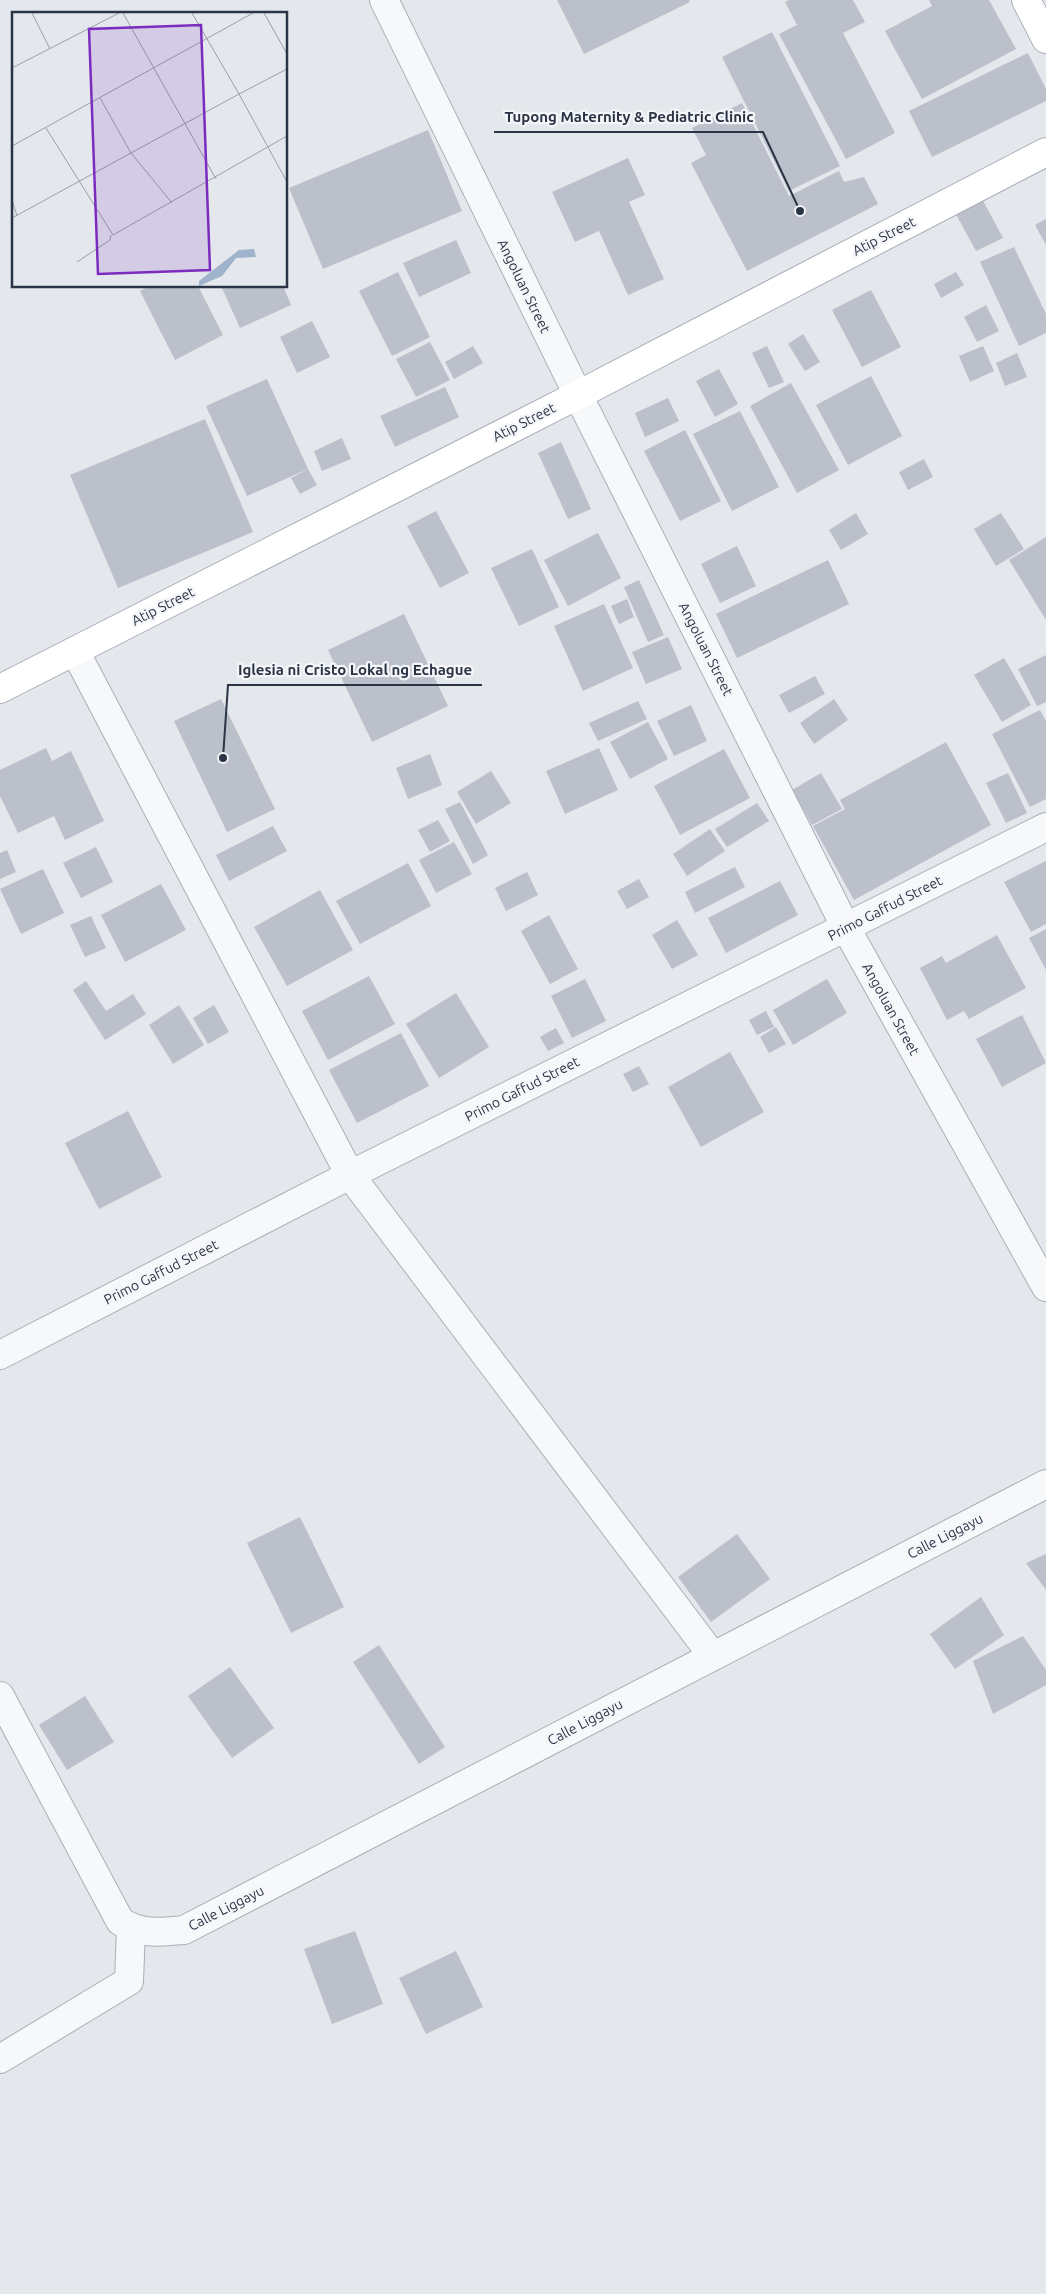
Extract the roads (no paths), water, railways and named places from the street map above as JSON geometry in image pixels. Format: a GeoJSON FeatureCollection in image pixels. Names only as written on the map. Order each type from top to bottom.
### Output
{"type":"FeatureCollection","features":[{"type":"Feature","properties":{"kind":"main road"},"geometry":{"type":"LineString","coordinates":[[1026,0],[1046,38]]}},
{"type":"Feature","properties":{"kind":"main road","name":"Atip Street"},"geometry":{"type":"LineString","coordinates":[[0,689],[578,395],[1046,152]]}},
{"type":"Feature","properties":{"kind":"street","name":"Angoluan Street"},"geometry":{"type":"LineString","coordinates":[[384,0],[578,395],[846,928],[1046,1288]]}},
{"type":"Feature","properties":{"kind":"street"},"geometry":{"type":"LineString","coordinates":[[74,651],[350,1176],[712,1655]]}},
{"type":"Feature","properties":{"kind":"street","name":"Primo Gaffud Street"},"geometry":{"type":"LineString","coordinates":[[0,1355],[350,1176],[1046,827]]}},
{"type":"Feature","properties":{"kind":"street","name":"Calle Liggayu"},"geometry":{"type":"LineString","coordinates":[[126,1925],[153,1933],[184,1930],[712,1655],[1046,1484]]}},
{"type":"Feature","properties":{"kind":"street"},"geometry":{"type":"LineString","coordinates":[[0,1696],[126,1925],[129,1981],[0,2059]]}},
{"type":"Feature","properties":{"kind":"place","name":"Tupong Maternity & Pediatric Clinic"},"geometry":{"type":"Point","coordinates":[800,211]}},
{"type":"Feature","properties":{"kind":"place","name":"Iglesia ni Cristo Lokal ng Echague"},"geometry":{"type":"Point","coordinates":[223,758]}}]}
